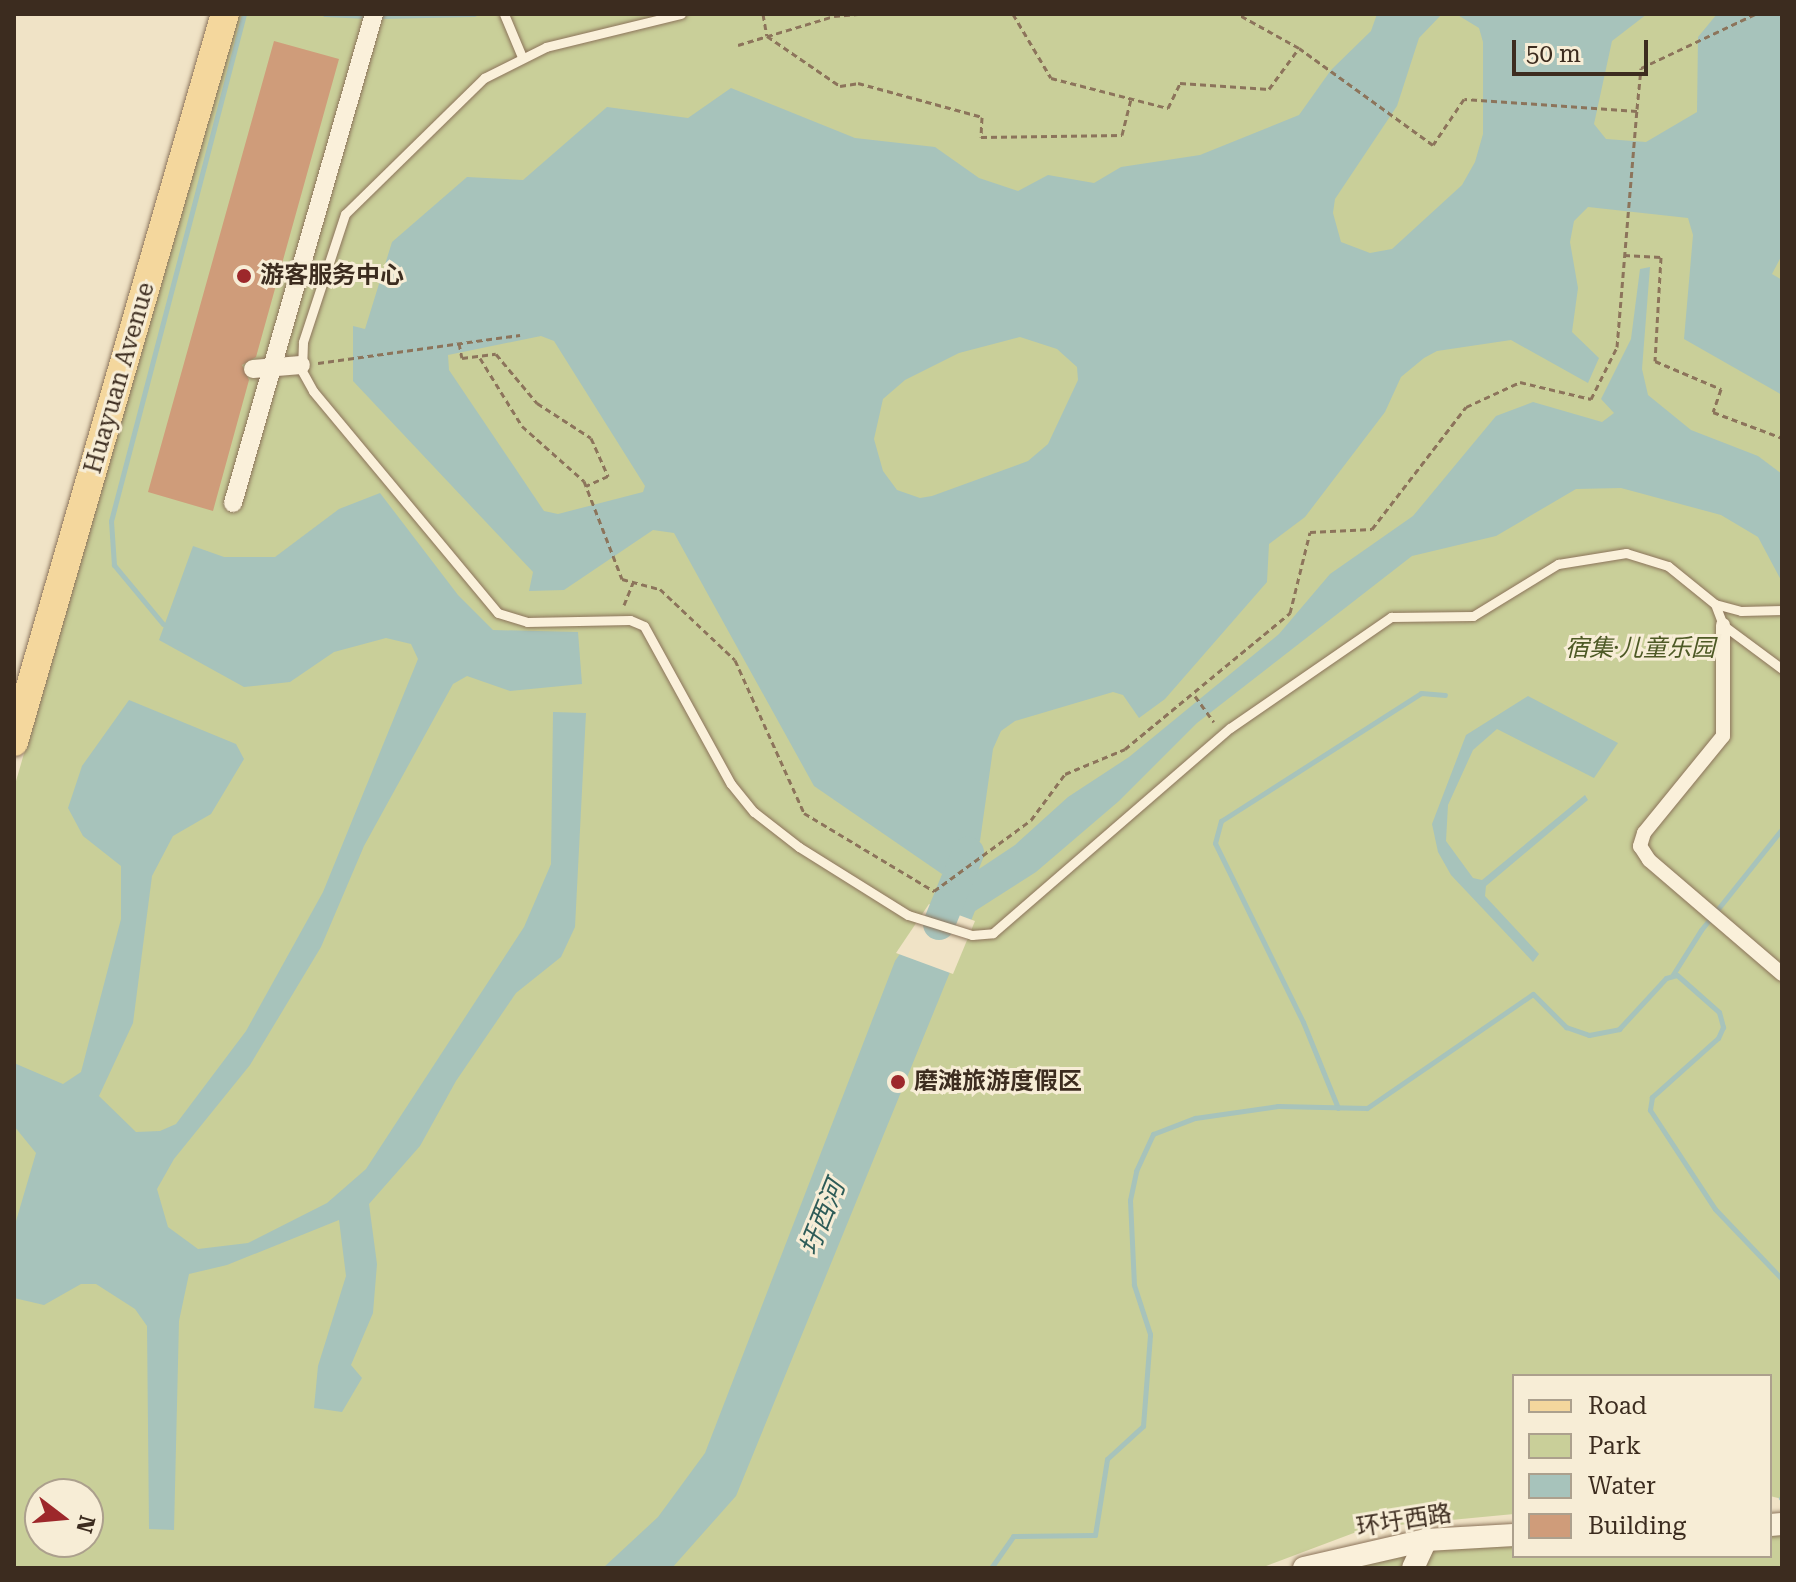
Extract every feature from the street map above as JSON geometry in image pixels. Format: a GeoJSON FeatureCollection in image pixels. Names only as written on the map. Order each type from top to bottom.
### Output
{"type":"FeatureCollection","features":[{"type":"Feature","properties":{"kind":"main road","name":"Huayuan Avenue"},"geometry":{"type":"LineString","coordinates":[[14,701],[210,14]]}},
{"type":"Feature","properties":{"kind":"main road","name":"Huayuan Avenue"},"geometry":{"type":"LineString","coordinates":[[14,742],[225,14]]}},
{"type":"Feature","properties":{"kind":"street"},"geometry":{"type":"LineString","coordinates":[[233,503],[372,21]]}},
{"type":"Feature","properties":{"kind":"street"},"geometry":{"type":"LineString","coordinates":[[253,369],[301,365]]}},
{"type":"Feature","properties":{"kind":"street"},"geometry":{"type":"LineString","coordinates":[[1723,625],[1723,736],[1644,833],[1640,846],[1649,860],[1782,974]]}},
{"type":"Feature","properties":{"kind":"street","name":"环圩西路"},"geometry":{"type":"LineString","coordinates":[[1304,1568],[1426,1540],[1512,1535]]}},
{"type":"Feature","properties":{"kind":"street"},"geometry":{"type":"LineString","coordinates":[[1413,1568],[1426,1540]]}},
{"type":"Feature","properties":{"kind":"lane"},"geometry":{"type":"LineString","coordinates":[[504,14],[522,57]]}},
{"type":"Feature","properties":{"kind":"lane"},"geometry":{"type":"LineString","coordinates":[[681,14],[522,57],[484,78],[349,208],[303,342],[301,365],[313,391],[498,613],[527,622],[637,622],[653,636],[731,784],[754,812],[799,847],[908,915],[972,935],[993,933],[1224,734],[1380,622],[1397,616],[1473,616],[1558,564],[1626,553],[1668,566],[1715,604],[1741,611],[1782,610]]}},
{"type":"Feature","properties":{"kind":"lane"},"geometry":{"type":"LineString","coordinates":[[1715,604],[1723,625],[1782,669]]}},
{"type":"Feature","properties":{"kind":"path"},"geometry":{"type":"LineString","coordinates":[[763,14],[767,36],[840,86],[858,83],[982,117],[981,137],[1122,135],[1131,99]]}},
{"type":"Feature","properties":{"kind":"path"},"geometry":{"type":"LineString","coordinates":[[738,45],[858,14]]}},
{"type":"Feature","properties":{"kind":"path"},"geometry":{"type":"LineString","coordinates":[[1013,14],[1051,78],[1168,108],[1180,83],[1269,89],[1299,48]]}},
{"type":"Feature","properties":{"kind":"path"},"geometry":{"type":"LineString","coordinates":[[1238,14],[1299,48],[1433,145],[1464,99],[1637,111]]}},
{"type":"Feature","properties":{"kind":"path"},"geometry":{"type":"LineString","coordinates":[[480,358],[522,426],[586,486],[622,579],[660,589],[735,660],[804,813],[934,891],[1031,820],[1065,774],[1125,749],[1290,613],[1310,532],[1372,529],[1466,407],[1520,382],[1591,399],[1617,347],[1641,68],[1755,14]]}},
{"type":"Feature","properties":{"kind":"path"},"geometry":{"type":"LineString","coordinates":[[1624,255],[1661,257],[1655,361],[1721,389],[1713,412],[1782,438]]}},
{"type":"Feature","properties":{"kind":"path"},"geometry":{"type":"LineString","coordinates":[[301,365],[520,335]]}},
{"type":"Feature","properties":{"kind":"path"},"geometry":{"type":"LineString","coordinates":[[459,343],[462,358],[496,354],[537,403],[591,438],[608,476],[586,486]]}},
{"type":"Feature","properties":{"kind":"path"},"geometry":{"type":"LineString","coordinates":[[618,620],[634,582]]}},
{"type":"Feature","properties":{"kind":"path"},"geometry":{"type":"LineString","coordinates":[[1194,695],[1224,734]]}},
{"type":"Feature","properties":{"kind":"green space","name":"磨滩旅游度假区"},"geometry":{"type":"Polygon","coordinates":[[[238,14],[1782,14],[1782,1499],[1772,1496],[1772,1374],[1512,1374],[1512,1514],[1367,1528],[1261,1568],[14,1568],[14,788],[238,14]]]}},
{"type":"Feature","properties":{"kind":"green space"},"geometry":{"type":"Polygon","coordinates":[[[1782,1524],[1782,1568],[1304,1568],[1512,1535],[1512,1558],[1772,1558],[1772,1525],[1782,1524]]]}},
{"type":"Feature","properties":{"kind":"water"},"geometry":{"type":"Polygon","coordinates":[[[1377,14],[1442,14],[1419,38],[1397,106],[1335,199],[1333,213],[1341,242],[1370,253],[1392,249],[1462,185],[1475,162],[1483,134],[1483,42],[1479,28],[1456,14],[1647,14],[1612,41],[1594,124],[1606,139],[1646,142],[1697,112],[1698,37],[1717,14],[1782,14],[1782,255],[1772,274],[1782,280],[1782,395],[1684,339],[1693,235],[1688,218],[1588,207],[1574,221],[1570,242],[1578,288],[1572,332],[1599,358],[1588,383],[1511,340],[1437,351],[1424,358],[1401,377],[1385,412],[1305,517],[1269,544],[1267,582],[1165,699],[1139,718],[1123,695],[1113,692],[1015,721],[1001,731],[993,749],[980,841],[942,874],[814,786],[674,533],[653,530],[564,590],[529,591],[533,572],[353,381],[353,326],[365,329],[392,242],[467,177],[523,180],[607,107],[688,118],[731,88],[855,138],[935,147],[979,178],[1018,191],[1048,175],[1094,183],[1121,167],[1200,155],[1299,115],[1331,70],[1371,31],[1377,14]],[[541,336],[448,355],[449,370],[544,511],[558,514],[643,492],[645,486],[554,341],[541,336]],[[1020,337],[959,353],[905,380],[883,399],[874,439],[883,471],[897,490],[920,498],[932,496],[1028,461],[1048,444],[1078,380],[1077,367],[1057,349],[1020,337]]]}},
{"type":"Feature","properties":{"kind":"water"},"geometry":{"type":"Polygon","coordinates":[[[1650,267],[1642,369],[1648,395],[1691,430],[1758,456],[1782,474],[1782,582],[1758,537],[1721,515],[1621,488],[1576,489],[1496,536],[1412,556],[1197,723],[1119,801],[1036,872],[975,911],[736,1496],[672,1568],[603,1568],[658,1517],[705,1453],[895,961],[940,895],[1015,845],[1068,797],[1129,757],[1279,634],[1330,574],[1413,516],[1496,416],[1533,402],[1602,422],[1614,413],[1601,399],[1631,339],[1640,269],[1650,267]]]}},
{"type":"Feature","properties":{"kind":"water"},"geometry":{"type":"Polygon","coordinates":[[[380,493],[458,595],[493,630],[578,632],[582,684],[510,691],[467,676],[453,684],[364,846],[321,947],[250,1065],[174,1159],[157,1189],[168,1227],[198,1249],[248,1243],[327,1203],[366,1169],[524,927],[551,864],[553,712],[586,713],[575,927],[561,957],[516,993],[456,1081],[420,1146],[369,1204],[377,1264],[373,1313],[351,1365],[362,1378],[342,1412],[314,1408],[318,1366],[346,1276],[339,1220],[227,1265],[189,1274],[179,1321],[174,1530],[149,1529],[147,1326],[135,1309],[96,1284],[81,1284],[44,1305],[14,1298],[14,1228],[36,1153],[14,1126],[14,1063],[63,1084],[81,1072],[121,919],[121,866],[83,836],[68,808],[82,766],[129,700],[236,744],[244,759],[211,814],[173,836],[152,876],[133,1023],[99,1096],[136,1132],[160,1131],[176,1124],[246,1031],[323,892],[418,659],[411,644],[386,638],[334,652],[290,682],[244,687],[159,640],[193,546],[224,557],[275,557],[339,509],[380,493]]]}},
{"type":"Feature","properties":{"kind":"water"},"geometry":{"type":"Polygon","coordinates":[[[1528,696],[1618,743],[1594,778],[1497,729],[1473,750],[1448,805],[1446,841],[1473,878],[1482,880],[1585,795],[1588,800],[1486,886],[1485,896],[1539,954],[1533,962],[1451,875],[1438,852],[1432,824],[1466,735],[1528,696]]]}},
{"type":"Feature","properties":{"kind":"pier"},"geometry":{"type":"Polygon","coordinates":[[[929,904],[975,921],[953,974],[896,953],[929,904]]]}},
{"type":"Feature","properties":{"kind":"building","name":"游客服务中心"},"geometry":{"type":"Polygon","coordinates":[[[274,41],[339,59],[256,357],[242,365],[249,380],[213,511],[148,492],[274,41]]]}},
{"type":"Feature","properties":{"kind":"waterway"},"geometry":{"type":"LineString","coordinates":[[163,624],[114,565],[111,521],[244,14]]}},
{"type":"Feature","properties":{"kind":"waterway"},"geometry":{"type":"LineString","coordinates":[[325,14],[368,16]]}},
{"type":"Feature","properties":{"kind":"waterway"},"geometry":{"type":"LineString","coordinates":[[378,16],[474,14]]}},
{"type":"Feature","properties":{"kind":"waterway"},"geometry":{"type":"LineString","coordinates":[[1338,1108],[1303,1022],[1215,843],[1221,821],[1421,693],[1445,695]]}},
{"type":"Feature","properties":{"kind":"waterway"},"geometry":{"type":"LineString","coordinates":[[1672,976],[1701,930],[1782,829]]}},
{"type":"Feature","properties":{"kind":"waterway","name":"圩西河"},"geometry":{"type":"LineString","coordinates":[[939,924],[968,853]]}},
{"type":"Feature","properties":{"kind":"waterway"},"geometry":{"type":"LineString","coordinates":[[991,1568],[1013,1536],[1095,1535],[1107,1459],[1143,1426],[1150,1334],[1134,1285],[1130,1200],[1136,1171],[1153,1134],[1195,1118],[1278,1106],[1367,1108],[1533,994],[1566,1027],[1589,1035],[1619,1029],[1666,978],[1677,975],[1719,1012],[1723,1027],[1718,1038],[1652,1097],[1650,1110],[1715,1209],[1782,1279]]}},
{"type":"Feature","properties":{"kind":"place","name":"游客服务中心"},"geometry":{"type":"Point","coordinates":[244,276]}},
{"type":"Feature","properties":{"kind":"place","name":"磨滩旅游度假区"},"geometry":{"type":"Point","coordinates":[898,1082]}},
{"type":"Feature","properties":{"kind":"park label","name":"宿集·儿童乐园"},"geometry":{"type":"Point","coordinates":[1640,649]}}]}
